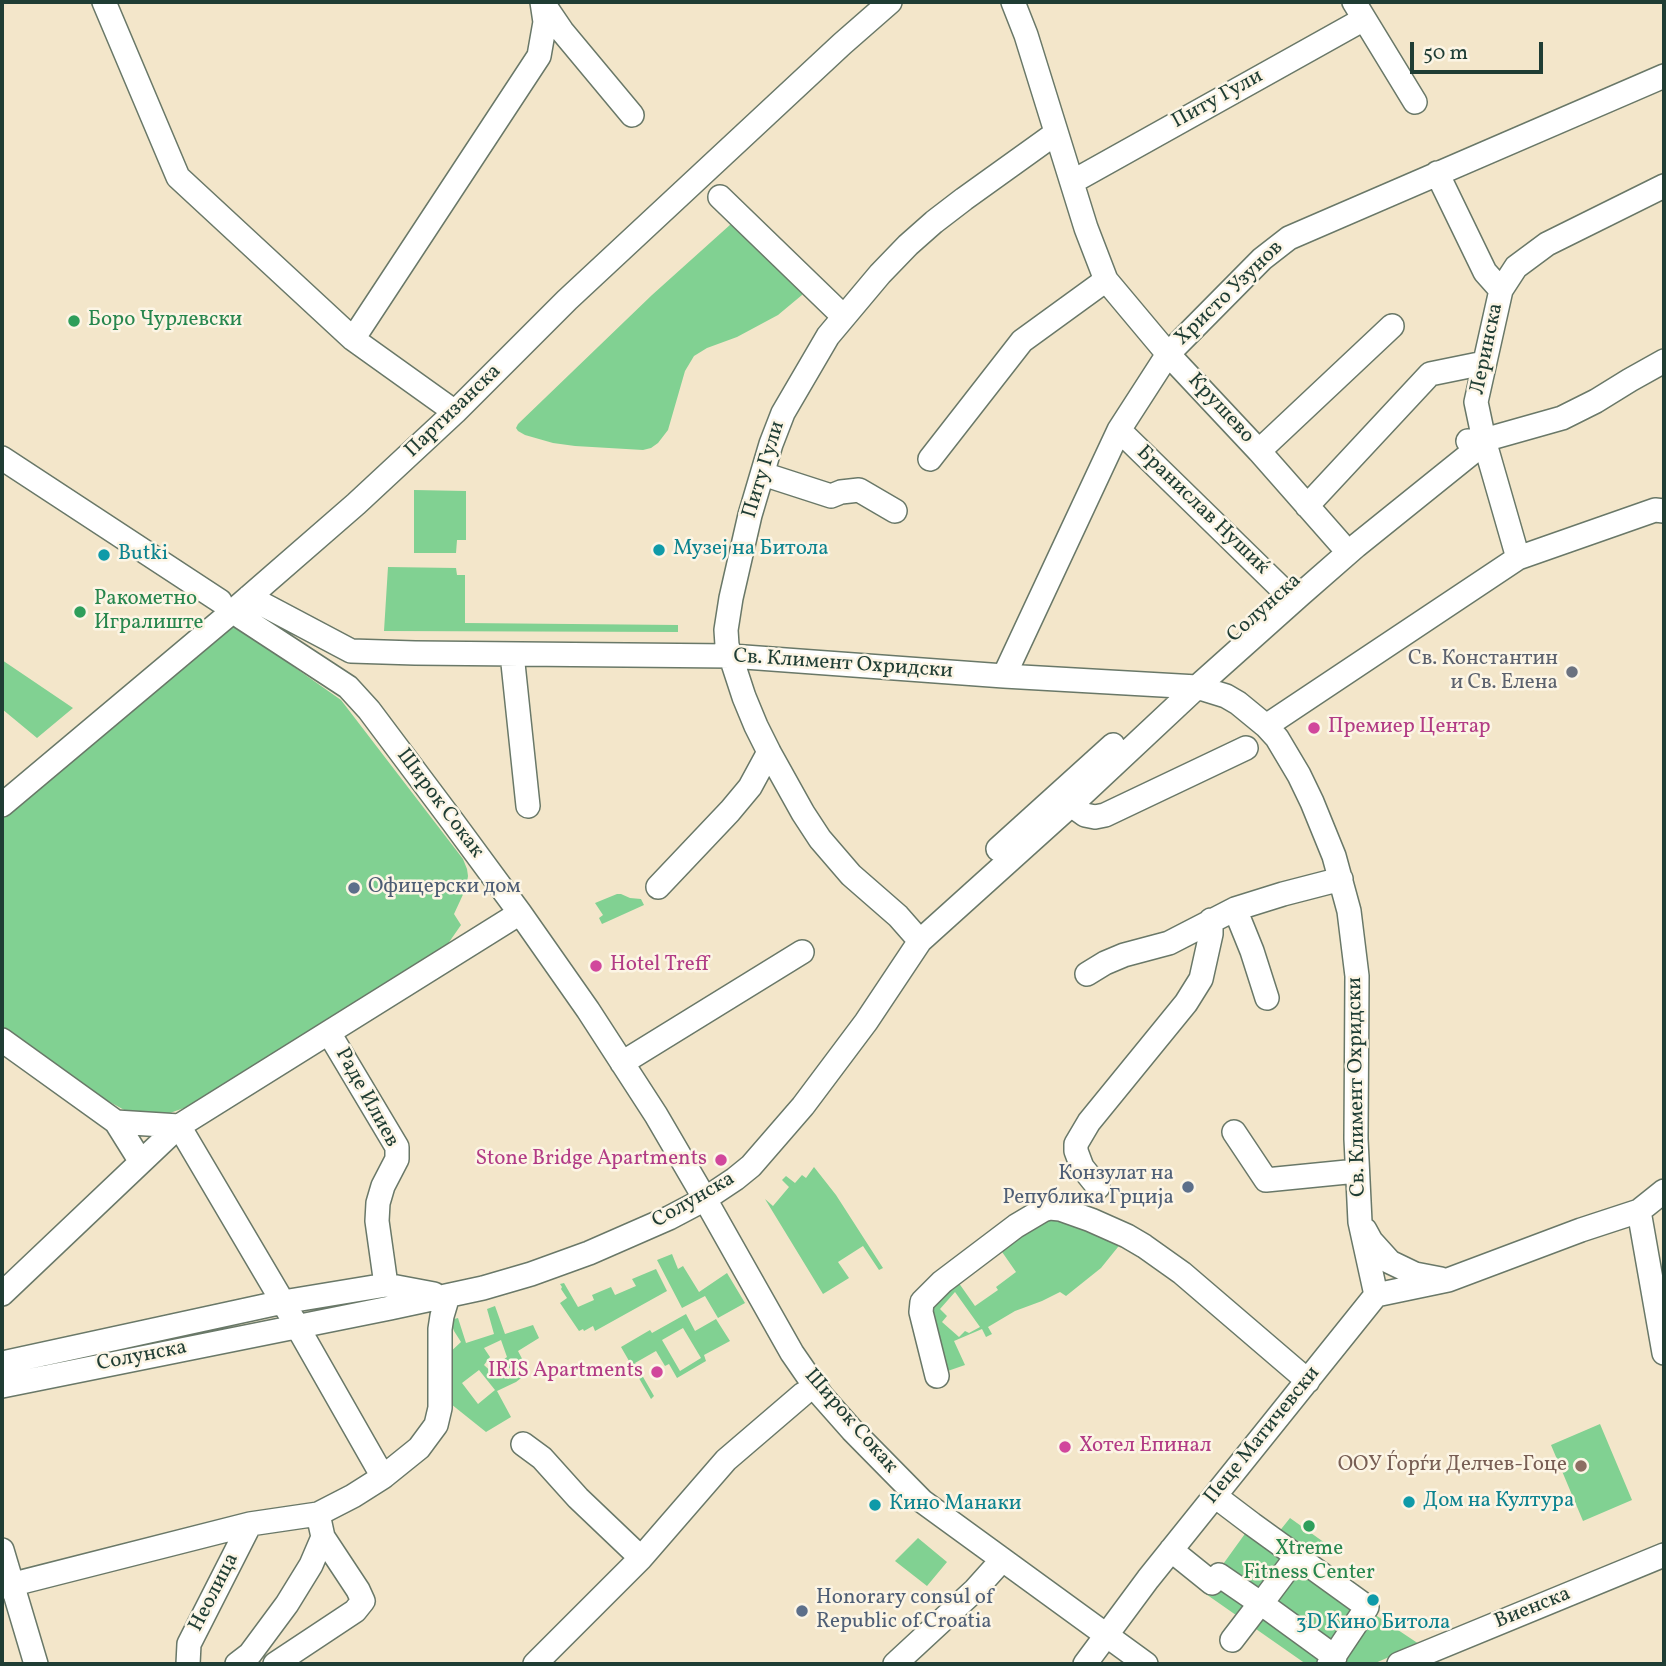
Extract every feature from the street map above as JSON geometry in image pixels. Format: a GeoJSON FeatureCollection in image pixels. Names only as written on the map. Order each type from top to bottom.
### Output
{"type":"FeatureCollection","features":[{"type":"Feature","properties":{"kind":"street"},"geometry":{"type":"LineString","coordinates":[[104,2],[178,177],[353,339],[455,412]]}},
{"type":"Feature","properties":{"kind":"street"},"geometry":{"type":"LineString","coordinates":[[353,339],[539,56],[545,22],[542,2]]}},
{"type":"Feature","properties":{"kind":"street"},"geometry":{"type":"LineString","coordinates":[[542,2],[562,31],[632,115]]}},
{"type":"Feature","properties":{"kind":"street","name":"Партизанска"},"geometry":{"type":"LineString","coordinates":[[2,805],[245,607],[455,412],[566,300],[890,2]]}},
{"type":"Feature","properties":{"kind":"street","name":"Крушево"},"geometry":{"type":"LineString","coordinates":[[1013,2],[1026,35],[1086,228],[1107,280],[1168,354],[1340,543]]}},
{"type":"Feature","properties":{"kind":"street","name":"Питу Гули"},"geometry":{"type":"LineString","coordinates":[[1072,182],[1359,10],[1415,102]]}},
{"type":"Feature","properties":{"kind":"street","name":"Христо Узунов"},"geometry":{"type":"LineString","coordinates":[[1004,676],[1119,430],[1168,354],[1262,259],[1289,238],[1664,76]]}},
{"type":"Feature","properties":{"kind":"street","name":"Питу Гули"},"geometry":{"type":"LineString","coordinates":[[915,935],[898,916],[851,875],[820,839],[769,752],[756,726],[730,656],[726,637],[731,598],[750,515],[783,413],[828,336],[908,245],[964,199],[1056,133]]}},
{"type":"Feature","properties":{"kind":"street"},"geometry":{"type":"LineString","coordinates":[[1437,173],[1485,272],[1501,290]]}},
{"type":"Feature","properties":{"kind":"street","name":"Леринска"},"geometry":{"type":"LineString","coordinates":[[1518,558],[1484,440],[1476,402],[1501,290],[1516,267],[1547,244],[1664,186]]}},
{"type":"Feature","properties":{"kind":"street"},"geometry":{"type":"LineString","coordinates":[[720,197],[843,316]]}},
{"type":"Feature","properties":{"kind":"street"},"geometry":{"type":"LineString","coordinates":[[930,459],[1022,341],[1107,280]]}},
{"type":"Feature","properties":{"kind":"street"},"geometry":{"type":"LineString","coordinates":[[1259,451],[1392,326]]}},
{"type":"Feature","properties":{"kind":"street","name":"Солунска"},"geometry":{"type":"LineString","coordinates":[[2,1385],[447,1296],[521,1277],[589,1253],[705,1199],[751,1166],[840,1059],[915,935],[1188,687],[1284,591],[1448,453],[1469,440],[1484,440],[1562,418],[1664,361]]}},
{"type":"Feature","properties":{"kind":"street"},"geometry":{"type":"LineString","coordinates":[[1307,506],[1430,373],[1484,363]]}},
{"type":"Feature","properties":{"kind":"street","name":"Бранислав Нушиќ"},"geometry":{"type":"LineString","coordinates":[[1119,430],[1284,591]]}},
{"type":"Feature","properties":{"kind":"street"},"geometry":{"type":"LineString","coordinates":[[1188,687],[1484,440]]}},
{"type":"Feature","properties":{"kind":"street"},"geometry":{"type":"LineString","coordinates":[[2,458],[220,601]]}},
{"type":"Feature","properties":{"kind":"street"},"geometry":{"type":"LineString","coordinates":[[763,474],[831,496],[859,490],[895,510]]}},
{"type":"Feature","properties":{"kind":"street"},"geometry":{"type":"LineString","coordinates":[[1266,726],[1518,558],[1655,510],[1664,510]]}},
{"type":"Feature","properties":{"kind":"street","name":"Св. Климент Охридски"},"geometry":{"type":"LineString","coordinates":[[245,607],[351,651],[730,656],[1188,687],[1226,696],[1238,703],[1266,726],[1286,753],[1324,829],[1341,879],[1352,932],[1357,976],[1357,1171],[1360,1222],[1376,1295]]}},
{"type":"Feature","properties":{"kind":"street","name":"Широк Сокак"},"geometry":{"type":"LineString","coordinates":[[245,607],[348,687],[453,822],[511,919],[588,1010],[656,1115],[792,1353],[821,1395],[922,1501],[1146,1664]]}},
{"type":"Feature","properties":{"kind":"street"},"geometry":{"type":"LineString","coordinates":[[512,654],[528,806]]}},
{"type":"Feature","properties":{"kind":"street"},"geometry":{"type":"LineString","coordinates":[[1066,798],[1082,813],[1089,816],[1105,815],[1246,748]]}},
{"type":"Feature","properties":{"kind":"street"},"geometry":{"type":"LineString","coordinates":[[657,887],[750,787],[769,752]]}},
{"type":"Feature","properties":{"kind":"street"},"geometry":{"type":"LineString","coordinates":[[1087,974],[1124,956],[1168,943],[1235,909],[1341,879]]}},
{"type":"Feature","properties":{"kind":"street"},"geometry":{"type":"LineString","coordinates":[[1235,909],[1267,998]]}},
{"type":"Feature","properties":{"kind":"street"},"geometry":{"type":"LineString","coordinates":[[2,1294],[179,1126],[511,919]]}},
{"type":"Feature","properties":{"kind":"street"},"geometry":{"type":"LineString","coordinates":[[1098,1187],[1082,1167],[1076,1144],[1090,1122],[1186,1003],[1201,979],[1211,934],[1211,920]]}},
{"type":"Feature","properties":{"kind":"street"},"geometry":{"type":"LineString","coordinates":[[622,1063],[803,952]]}},
{"type":"Feature","properties":{"kind":"street","name":"Раде Илиев"},"geometry":{"type":"LineString","coordinates":[[329,1033],[397,1147],[397,1158],[378,1203],[377,1221],[386,1285]]}},
{"type":"Feature","properties":{"kind":"street"},"geometry":{"type":"LineString","coordinates":[[2,1040],[116,1122],[141,1162]]}},
{"type":"Feature","properties":{"kind":"street"},"geometry":{"type":"LineString","coordinates":[[116,1122],[179,1126]]}},
{"type":"Feature","properties":{"kind":"street"},"geometry":{"type":"LineString","coordinates":[[179,1126],[383,1477]]}},
{"type":"Feature","properties":{"kind":"street"},"geometry":{"type":"LineString","coordinates":[[1234,1132],[1266,1180],[1357,1171]]}},
{"type":"Feature","properties":{"kind":"street"},"geometry":{"type":"LineString","coordinates":[[1376,1295],[1448,1280],[1639,1211],[1664,1191]]}},
{"type":"Feature","properties":{"kind":"street"},"geometry":{"type":"LineString","coordinates":[[937,1376],[921,1312],[922,1302],[942,1282],[1016,1226],[1051,1208],[1091,1220],[1144,1245],[1182,1273],[1308,1381]]}},
{"type":"Feature","properties":{"kind":"street"},"geometry":{"type":"LineString","coordinates":[[1639,1211],[1664,1353]]}},
{"type":"Feature","properties":{"kind":"street"},"geometry":{"type":"LineString","coordinates":[[1360,1222],[1371,1241],[1390,1262],[1415,1274],[1448,1280]]}},
{"type":"Feature","properties":{"kind":"street","name":"Солунска"},"geometry":{"type":"LineString","coordinates":[[2,1363],[283,1303],[386,1285],[447,1296]]}},
{"type":"Feature","properties":{"kind":"street","name":"Пеце Матичевски"},"geometry":{"type":"LineString","coordinates":[[1084,1664],[1171,1550],[1376,1295]]}},
{"type":"Feature","properties":{"kind":"street"},"geometry":{"type":"LineString","coordinates":[[7,1585],[250,1524],[318,1514],[383,1477],[419,1448],[436,1425],[440,1408],[440,1329],[447,1296]]}},
{"type":"Feature","properties":{"kind":"street"},"geometry":{"type":"LineString","coordinates":[[536,1664],[641,1558],[726,1460],[803,1394]]}},
{"type":"Feature","properties":{"kind":"street"},"geometry":{"type":"LineString","coordinates":[[523,1444],[542,1458],[578,1498],[641,1558]]}},
{"type":"Feature","properties":{"kind":"street"},"geometry":{"type":"LineString","coordinates":[[1171,1550],[1212,1583],[1219,1575],[1332,1660],[1367,1606],[1215,1496]]}},
{"type":"Feature","properties":{"kind":"street"},"geometry":{"type":"LineString","coordinates":[[275,1664],[355,1611],[363,1601],[323,1537],[318,1514]]}},
{"type":"Feature","properties":{"kind":"street","name":"Неолица"},"geometry":{"type":"LineString","coordinates":[[188,1664],[189,1644],[250,1524]]}},
{"type":"Feature","properties":{"kind":"street"},"geometry":{"type":"LineString","coordinates":[[249,1661],[311,1565],[323,1537]]}},
{"type":"Feature","properties":{"kind":"street"},"geometry":{"type":"LineString","coordinates":[[2,1550],[7,1585],[36,1664]]}},
{"type":"Feature","properties":{"kind":"street","name":"Виенска"},"geometry":{"type":"LineString","coordinates":[[1402,1664],[1664,1555]]}},
{"type":"Feature","properties":{"kind":"street"},"geometry":{"type":"LineString","coordinates":[[1232,1640],[1297,1556]]}},
{"type":"Feature","properties":{"kind":"street"},"geometry":{"type":"LineString","coordinates":[[895,1664],[975,1590],[1002,1560]]}},
{"type":"Feature","properties":{"kind":"green space"},"geometry":{"type":"Polygon","coordinates":[[[731,224],[803,291],[802,295],[778,315],[694,356],[685,371],[668,430],[658,443],[643,450],[575,446],[553,443],[518,431],[518,424],[652,295],[731,224]]]}},
{"type":"Feature","properties":{"kind":"green space"},"geometry":{"type":"Polygon","coordinates":[[[414,490],[466,491],[466,540],[457,540],[456,553],[414,553],[414,490]]]}},
{"type":"Feature","properties":{"kind":"green space"},"geometry":{"type":"Polygon","coordinates":[[[388,567],[456,568],[457,575],[465,575],[465,623],[678,625],[678,632],[384,631],[388,567]]]}},
{"type":"Feature","properties":{"kind":"green space"},"geometry":{"type":"Polygon","coordinates":[[[233,624],[341,700],[463,859],[468,876],[466,888],[454,914],[461,925],[445,948],[198,1103],[170,1113],[145,1115],[128,1112],[86,1089],[2,1026],[2,817],[233,624]]]}},
{"type":"Feature","properties":{"kind":"green space"},"geometry":{"type":"Polygon","coordinates":[[[2,660],[73,708],[37,738],[2,709],[2,660]]]}},
{"type":"Feature","properties":{"kind":"green space"},"geometry":{"type":"Polygon","coordinates":[[[617,894],[641,899],[644,905],[602,924],[599,918],[603,915],[595,903],[617,894]]]}},
{"type":"Feature","properties":{"kind":"green space"},"geometry":{"type":"Polygon","coordinates":[[[814,1167],[836,1195],[883,1268],[879,1270],[863,1246],[838,1262],[849,1278],[823,1294],[765,1199],[773,1206],[789,1187],[782,1180],[786,1176],[795,1183],[802,1175],[806,1178],[814,1167]]]}},
{"type":"Feature","properties":{"kind":"green space"},"geometry":{"type":"Polygon","coordinates":[[[1054,1216],[1122,1242],[1101,1268],[1066,1296],[1060,1292],[1015,1311],[988,1327],[992,1334],[986,1337],[982,1329],[954,1341],[965,1365],[942,1373],[926,1310],[956,1279],[975,1306],[998,1290],[996,1287],[1016,1272],[1000,1249],[1054,1216]],[[955,1292],[940,1309],[947,1316],[942,1322],[959,1337],[965,1331],[969,1333],[980,1327],[955,1292]]]}},
{"type":"Feature","properties":{"kind":"green space"},"geometry":{"type":"Polygon","coordinates":[[[672,1254],[678,1269],[683,1266],[699,1292],[727,1273],[745,1303],[718,1318],[705,1296],[682,1308],[657,1260],[672,1254]]]}},
{"type":"Feature","properties":{"kind":"green space"},"geometry":{"type":"Polygon","coordinates":[[[656,1269],[667,1291],[595,1331],[593,1326],[579,1331],[560,1303],[567,1298],[560,1284],[564,1283],[578,1307],[594,1300],[592,1295],[611,1287],[615,1295],[636,1286],[632,1279],[656,1269]]]}},
{"type":"Feature","properties":{"kind":"green space"},"geometry":{"type":"Polygon","coordinates":[[[495,1306],[505,1334],[533,1325],[539,1338],[518,1351],[529,1372],[497,1391],[511,1417],[486,1432],[451,1404],[447,1355],[461,1342],[450,1320],[458,1318],[466,1343],[494,1334],[487,1309],[495,1306]],[[501,1340],[484,1348],[490,1357],[484,1365],[498,1378],[504,1374],[508,1379],[514,1374],[503,1360],[507,1357],[501,1340]],[[479,1370],[462,1383],[478,1404],[495,1390],[479,1370]]]}},
{"type":"Feature","properties":{"kind":"green space"},"geometry":{"type":"Polygon","coordinates":[[[686,1314],[695,1331],[716,1319],[730,1341],[704,1355],[706,1361],[677,1378],[669,1364],[665,1366],[656,1351],[635,1363],[654,1396],[651,1399],[621,1347],[650,1330],[652,1333],[686,1314]],[[683,1328],[662,1340],[680,1371],[701,1358],[683,1328]]]}},
{"type":"Feature","properties":{"kind":"green space"},"geometry":{"type":"Polygon","coordinates":[[[1600,1424],[1632,1500],[1583,1521],[1551,1445],[1600,1424]]]}},
{"type":"Feature","properties":{"kind":"green space"},"geometry":{"type":"Polygon","coordinates":[[[1290,1518],[1325,1543],[1313,1558],[1278,1533],[1290,1518]]]}},
{"type":"Feature","properties":{"kind":"green space"},"geometry":{"type":"Polygon","coordinates":[[[1252,1524],[1367,1607],[1324,1664],[1306,1664],[1203,1592],[1252,1524]]]}},
{"type":"Feature","properties":{"kind":"green space"},"geometry":{"type":"Polygon","coordinates":[[[918,1538],[947,1562],[927,1586],[895,1561],[918,1538]]]}},
{"type":"Feature","properties":{"kind":"green space"},"geometry":{"type":"Polygon","coordinates":[[[1374,1614],[1419,1644],[1373,1664],[1341,1664],[1374,1614]]]}},
{"type":"Feature","properties":{"kind":"place","name":"Боро Чурлевски"},"geometry":{"type":"Point","coordinates":[74,321]}},
{"type":"Feature","properties":{"kind":"place","name":"Музеј на Битола"},"geometry":{"type":"Point","coordinates":[659,550]}},
{"type":"Feature","properties":{"kind":"place","name":"Butki"},"geometry":{"type":"Point","coordinates":[104,555]}},
{"type":"Feature","properties":{"kind":"place","name":"Ракометно Игралиште"},"geometry":{"type":"Point","coordinates":[80,612]}},
{"type":"Feature","properties":{"kind":"place","name":"Св. Константин и Св. Елена"},"geometry":{"type":"Point","coordinates":[1572,672]}},
{"type":"Feature","properties":{"kind":"place","name":"Премиер Центар"},"geometry":{"type":"Point","coordinates":[1314,728]}},
{"type":"Feature","properties":{"kind":"place","name":"Офицерски дом"},"geometry":{"type":"Point","coordinates":[354,888]}},
{"type":"Feature","properties":{"kind":"place","name":"Hotel Treff"},"geometry":{"type":"Point","coordinates":[596,966]}},
{"type":"Feature","properties":{"kind":"place","name":"Stone Bridge Apartments"},"geometry":{"type":"Point","coordinates":[721,1160]}},
{"type":"Feature","properties":{"kind":"place","name":"Конзулат на Република Грција"},"geometry":{"type":"Point","coordinates":[1188,1187]}},
{"type":"Feature","properties":{"kind":"place","name":"IRIS Apartments"},"geometry":{"type":"Point","coordinates":[657,1372]}},
{"type":"Feature","properties":{"kind":"place","name":"Хотел Епинал"},"geometry":{"type":"Point","coordinates":[1065,1447]}},
{"type":"Feature","properties":{"kind":"place","name":"ООУ Ѓорѓи Делчев-Гоце"},"geometry":{"type":"Point","coordinates":[1581,1466]}},
{"type":"Feature","properties":{"kind":"place","name":"Дом на Култура"},"geometry":{"type":"Point","coordinates":[1409,1502]}},
{"type":"Feature","properties":{"kind":"place","name":"Кино Манаки"},"geometry":{"type":"Point","coordinates":[875,1505]}},
{"type":"Feature","properties":{"kind":"place","name":"Xtreme Fitness Center"},"geometry":{"type":"Point","coordinates":[1309,1526]}},
{"type":"Feature","properties":{"kind":"place","name":"3D Кино Битола"},"geometry":{"type":"Point","coordinates":[1373,1600]}},
{"type":"Feature","properties":{"kind":"place","name":"Honorary consul of Republic of Croatia"},"geometry":{"type":"Point","coordinates":[802,1611]}}]}
